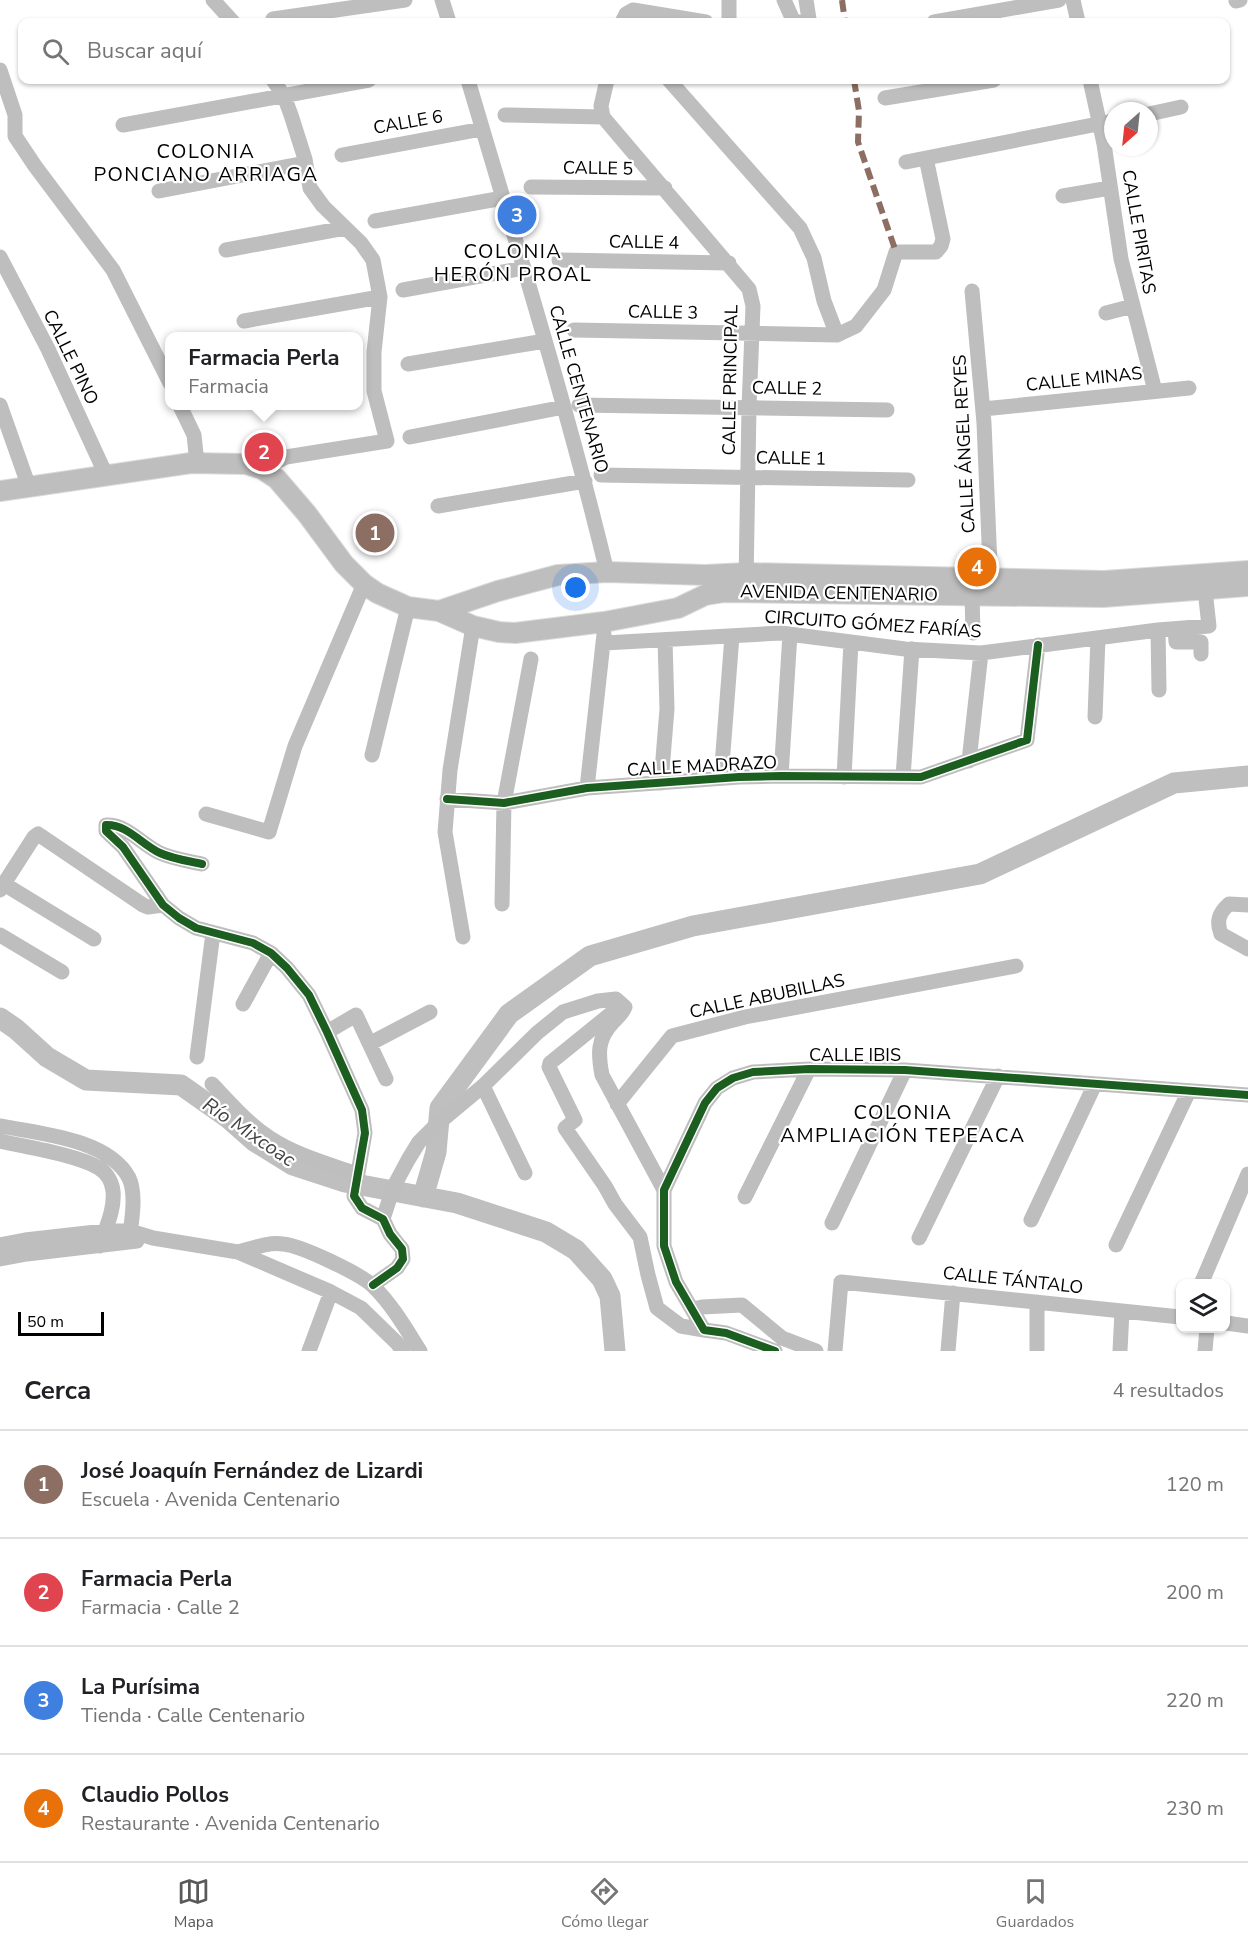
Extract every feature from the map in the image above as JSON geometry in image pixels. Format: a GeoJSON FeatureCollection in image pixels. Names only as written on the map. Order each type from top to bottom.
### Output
{"type":"FeatureCollection","features":[{"type":"Feature","properties":{"kind":"main road","name":"AVENIDA CENTENARIO"},"geometry":{"type":"LineString","coordinates":[[0,491],[194,463],[246,464],[262,469],[277,479],[344,564],[364,584],[377,593],[408,607],[439,611],[473,626],[499,632],[515,633],[604,622],[678,608],[705,595],[724,592],[746,582]]}},
{"type":"Feature","properties":{"kind":"main road","name":"AVENIDA CENTENARIO"},"geometry":{"type":"LineString","coordinates":[[985,589],[1248,571]]}},
{"type":"Feature","properties":{"kind":"main road","name":"AVENIDA CENTENARIO"},"geometry":{"type":"LineString","coordinates":[[439,611],[532,581],[558,575],[607,572],[705,575],[746,582],[985,589],[1103,597],[1248,586]]}},
{"type":"Feature","properties":{"kind":"main road"},"geometry":{"type":"LineString","coordinates":[[705,575],[705,595]]}},
{"type":"Feature","properties":{"kind":"street"},"geometry":{"type":"LineString","coordinates":[[213,0],[229,18]]}},
{"type":"Feature","properties":{"kind":"street"},"geometry":{"type":"LineString","coordinates":[[286,18],[405,0]]}},
{"type":"Feature","properties":{"kind":"street"},"geometry":{"type":"LineString","coordinates":[[442,0],[448,18]]}},
{"type":"Feature","properties":{"kind":"street"},"geometry":{"type":"LineString","coordinates":[[729,0],[729,18]]}},
{"type":"Feature","properties":{"kind":"street"},"geometry":{"type":"LineString","coordinates":[[784,0],[792,18]]}},
{"type":"Feature","properties":{"kind":"street"},"geometry":{"type":"LineString","coordinates":[[806,0],[809,18]]}},
{"type":"Feature","properties":{"kind":"street"},"geometry":{"type":"LineString","coordinates":[[957,18],[1059,0]]}},
{"type":"Feature","properties":{"kind":"street"},"geometry":{"type":"LineString","coordinates":[[1073,0],[1077,18]]}},
{"type":"Feature","properties":{"kind":"street"},"geometry":{"type":"LineString","coordinates":[[624,18],[633,10],[682,18]]}},
{"type":"Feature","properties":{"kind":"street"},"geometry":{"type":"LineString","coordinates":[[0,70],[15,115],[15,136],[113,270],[165,373]]}},
{"type":"Feature","properties":{"kind":"street"},"geometry":{"type":"LineString","coordinates":[[262,469],[286,457],[387,441],[374,391],[366,374],[380,297],[373,260],[362,243],[323,206],[310,188],[305,163],[284,96],[276,84]]}},
{"type":"Feature","properties":{"kind":"street"},"geometry":{"type":"LineString","coordinates":[[123,125],[348,84]]}},
{"type":"Feature","properties":{"kind":"street","name":"CALLE CENTENARIO"},"geometry":{"type":"LineString","coordinates":[[469,84],[545,341],[571,406],[585,481],[607,572]]}},
{"type":"Feature","properties":{"kind":"street"},"geometry":{"type":"LineString","coordinates":[[505,115],[603,117],[601,106],[607,84]]}},
{"type":"Feature","properties":{"kind":"street"},"geometry":{"type":"LineString","coordinates":[[673,84],[800,228],[814,258],[824,301],[837,335],[856,326],[884,290],[896,252],[936,252],[941,246],[943,239],[926,158]]}},
{"type":"Feature","properties":{"kind":"street"},"geometry":{"type":"LineString","coordinates":[[885,98],[970,84]]}},
{"type":"Feature","properties":{"kind":"street","name":"CALLE PIRITAS"},"geometry":{"type":"LineString","coordinates":[[1091,84],[1104,118]]}},
{"type":"Feature","properties":{"kind":"street"},"geometry":{"type":"LineString","coordinates":[[1158,112],[1181,107]]}},
{"type":"Feature","properties":{"kind":"street","name":"CALLE PRINCIPAL"},"geometry":{"type":"LineString","coordinates":[[603,117],[749,289],[753,306],[746,582]]}},
{"type":"Feature","properties":{"kind":"street"},"geometry":{"type":"LineString","coordinates":[[906,162],[1104,123]]}},
{"type":"Feature","properties":{"kind":"street","name":"CALLE 6"},"geometry":{"type":"LineString","coordinates":[[342,155],[482,129]]}},
{"type":"Feature","properties":{"kind":"street","name":"CALLE PIRITAS"},"geometry":{"type":"LineString","coordinates":[[1108,156],[1110,188],[1121,259],[1155,391]]}},
{"type":"Feature","properties":{"kind":"street"},"geometry":{"type":"LineString","coordinates":[[159,191],[305,163]]}},
{"type":"Feature","properties":{"kind":"street","name":"CALLE 5"},"geometry":{"type":"LineString","coordinates":[[531,187],[664,188]]}},
{"type":"Feature","properties":{"kind":"street"},"geometry":{"type":"LineString","coordinates":[[1063,196],[1110,188]]}},
{"type":"Feature","properties":{"kind":"street"},"geometry":{"type":"LineString","coordinates":[[375,221],[503,198]]}},
{"type":"Feature","properties":{"kind":"street"},"geometry":{"type":"LineString","coordinates":[[226,250],[345,228]]}},
{"type":"Feature","properties":{"kind":"street","name":"CALLE PINO"},"geometry":{"type":"LineString","coordinates":[[0,257],[48,349],[106,475]]}},
{"type":"Feature","properties":{"kind":"street","name":"CALLE 4"},"geometry":{"type":"LineString","coordinates":[[559,260],[729,263]]}},
{"type":"Feature","properties":{"kind":"street"},"geometry":{"type":"LineString","coordinates":[[403,290],[524,268]]}},
{"type":"Feature","properties":{"kind":"street","name":"CALLE ÁNGEL REYES"},"geometry":{"type":"LineString","coordinates":[[972,291],[983,408],[985,589],[973,633]]}},
{"type":"Feature","properties":{"kind":"street"},"geometry":{"type":"LineString","coordinates":[[244,321],[380,297]]}},
{"type":"Feature","properties":{"kind":"street"},"geometry":{"type":"LineString","coordinates":[[1106,313],[1133,306]]}},
{"type":"Feature","properties":{"kind":"street","name":"CALLE 3"},"geometry":{"type":"LineString","coordinates":[[574,330],[837,335]]}},
{"type":"Feature","properties":{"kind":"street"},"geometry":{"type":"LineString","coordinates":[[408,364],[545,341]]}},
{"type":"Feature","properties":{"kind":"street","name":"CALLE MINAS"},"geometry":{"type":"LineString","coordinates":[[983,408],[1189,388]]}},
{"type":"Feature","properties":{"kind":"street"},"geometry":{"type":"LineString","coordinates":[[0,405],[29,487]]}},
{"type":"Feature","properties":{"kind":"street","name":"CALLE 2"},"geometry":{"type":"LineString","coordinates":[[410,437],[571,406],[887,410]]}},
{"type":"Feature","properties":{"kind":"street"},"geometry":{"type":"LineString","coordinates":[[182,410],[191,428],[194,463]]}},
{"type":"Feature","properties":{"kind":"street","name":"CALLE 1"},"geometry":{"type":"LineString","coordinates":[[601,475],[908,480]]}},
{"type":"Feature","properties":{"kind":"street"},"geometry":{"type":"LineString","coordinates":[[438,506],[585,481]]}},
{"type":"Feature","properties":{"kind":"street"},"geometry":{"type":"LineString","coordinates":[[206,814],[269,832],[295,746],[364,584]]}},
{"type":"Feature","properties":{"kind":"street","name":"CIRCUITO GÓMEZ FARÍAS"},"geometry":{"type":"LineString","coordinates":[[605,644],[790,634],[912,649],[981,652],[1158,630],[1209,626],[1205,590]]}},
{"type":"Feature","properties":{"kind":"street"},"geometry":{"type":"LineString","coordinates":[[372,755],[408,607]]}},
{"type":"Feature","properties":{"kind":"street"},"geometry":{"type":"LineString","coordinates":[[586,788],[605,644],[604,622]]}},
{"type":"Feature","properties":{"kind":"street"},"geometry":{"type":"LineString","coordinates":[[463,937],[445,832],[447,799],[473,626]]}},
{"type":"Feature","properties":{"kind":"street"},"geometry":{"type":"LineString","coordinates":[[1175,629],[1176,642],[1201,642],[1201,654]]}},
{"type":"Feature","properties":{"kind":"street"},"geometry":{"type":"LineString","coordinates":[[1158,630],[1158,690]]}},
{"type":"Feature","properties":{"kind":"street"},"geometry":{"type":"LineString","coordinates":[[781,776],[790,634]]}},
{"type":"Feature","properties":{"kind":"street"},"geometry":{"type":"LineString","coordinates":[[721,778],[732,636]]}},
{"type":"Feature","properties":{"kind":"street"},"geometry":{"type":"LineString","coordinates":[[1095,717],[1098,638]]}},
{"type":"Feature","properties":{"kind":"street"},"geometry":{"type":"LineString","coordinates":[[662,783],[667,709],[665,640]]}},
{"type":"Feature","properties":{"kind":"street"},"geometry":{"type":"LineString","coordinates":[[844,777],[851,642]]}},
{"type":"Feature","properties":{"kind":"street","name":"CALLE MADRAZO"},"geometry":{"type":"LineString","coordinates":[[447,799],[504,803],[586,788],[721,778],[921,777],[1027,740],[1038,645]]}},
{"type":"Feature","properties":{"kind":"street"},"geometry":{"type":"LineString","coordinates":[[903,777],[912,649]]}},
{"type":"Feature","properties":{"kind":"street"},"geometry":{"type":"LineString","coordinates":[[969,761],[981,652]]}},
{"type":"Feature","properties":{"kind":"street"},"geometry":{"type":"LineString","coordinates":[[502,904],[504,803],[531,659]]}},
{"type":"Feature","properties":{"kind":"street"},"geometry":{"type":"LineString","coordinates":[[155,906],[123,847],[106,831],[106,825],[114,825],[126,831],[162,854],[202,864]]}},
{"type":"Feature","properties":{"kind":"street"},"geometry":{"type":"LineString","coordinates":[[94,939],[2,887],[38,834],[155,906],[196,928],[253,944],[271,953],[309,996],[362,1110],[365,1133],[354,1196],[362,1208],[383,1219],[390,1234],[402,1249],[403,1258],[397,1268],[373,1285]]}},
{"type":"Feature","properties":{"kind":"street"},"geometry":{"type":"LineString","coordinates":[[1248,905],[1229,904],[1221,911],[1218,922],[1221,934],[1248,949]]}},
{"type":"Feature","properties":{"kind":"street"},"geometry":{"type":"LineString","coordinates":[[197,1057],[213,933]]}},
{"type":"Feature","properties":{"kind":"street"},"geometry":{"type":"LineString","coordinates":[[0,935],[62,972]]}},
{"type":"Feature","properties":{"kind":"street"},"geometry":{"type":"LineString","coordinates":[[243,1004],[271,953]]}},
{"type":"Feature","properties":{"kind":"street","name":"CALLE ABUBILLAS"},"geometry":{"type":"LineString","coordinates":[[617,1104],[672,1036],[745,1017],[1017,966]]}},
{"type":"Feature","properties":{"kind":"street"},"geometry":{"type":"LineString","coordinates":[[383,1219],[393,1188],[419,1142],[435,1126],[563,1012],[598,1001],[616,999],[625,1006],[623,1012],[602,1037],[598,1056],[602,1075],[664,1190]]}},
{"type":"Feature","properties":{"kind":"street"},"geometry":{"type":"LineString","coordinates":[[622,1004],[550,1063],[549,1070],[575,1120],[565,1128],[615,1204],[640,1237],[657,1308],[681,1326],[698,1320],[775,1351]]}},
{"type":"Feature","properties":{"kind":"street"},"geometry":{"type":"LineString","coordinates":[[371,1043],[430,1012]]}},
{"type":"Feature","properties":{"kind":"street"},"geometry":{"type":"LineString","coordinates":[[327,1032],[356,1015],[386,1079]]}},
{"type":"Feature","properties":{"kind":"street"},"geometry":{"type":"LineString","coordinates":[[745,1197],[808,1070]]}},
{"type":"Feature","properties":{"kind":"street"},"geometry":{"type":"LineString","coordinates":[[832,1223],[904,1070]]}},
{"type":"Feature","properties":{"kind":"street","name":"CALLE IBIS"},"geometry":{"type":"LineString","coordinates":[[698,1320],[676,1282],[664,1246],[664,1190],[705,1103],[717,1088],[733,1078],[753,1072],[904,1070],[1248,1095]]}},
{"type":"Feature","properties":{"kind":"street"},"geometry":{"type":"LineString","coordinates":[[919,1238],[998,1076]]}},
{"type":"Feature","properties":{"kind":"street"},"geometry":{"type":"LineString","coordinates":[[212,1084],[248,1122],[271,1139],[357,1175]]}},
{"type":"Feature","properties":{"kind":"street"},"geometry":{"type":"LineString","coordinates":[[1031,1220],[1095,1084]]}},
{"type":"Feature","properties":{"kind":"street"},"geometry":{"type":"LineString","coordinates":[[477,1090],[525,1173]]}},
{"type":"Feature","properties":{"kind":"street"},"geometry":{"type":"LineString","coordinates":[[1116,1245],[1189,1091]]}},
{"type":"Feature","properties":{"kind":"street"},"geometry":{"type":"LineString","coordinates":[[0,1126],[56,1136],[88,1146],[114,1160],[130,1180],[132,1197],[129,1236]]}},
{"type":"Feature","properties":{"kind":"street"},"geometry":{"type":"LineString","coordinates":[[0,1141],[84,1161],[100,1168],[108,1177],[113,1191],[112,1204],[102,1238]]}},
{"type":"Feature","properties":{"kind":"street"},"geometry":{"type":"LineString","coordinates":[[1203,1279],[1248,1174]]}},
{"type":"Feature","properties":{"kind":"street"},"geometry":{"type":"LineString","coordinates":[[0,1245],[129,1236],[238,1252],[331,1292],[361,1308],[403,1351]]}},
{"type":"Feature","properties":{"kind":"street"},"geometry":{"type":"LineString","coordinates":[[0,1259],[102,1238]]}},
{"type":"Feature","properties":{"kind":"street"},"geometry":{"type":"LineString","coordinates":[[238,1252],[267,1244],[284,1244],[300,1248],[354,1274],[373,1285],[396,1312],[420,1351]]}},
{"type":"Feature","properties":{"kind":"street","name":"CALLE TÁNTALO"},"geometry":{"type":"LineString","coordinates":[[835,1351],[841,1282],[1176,1317]]}},
{"type":"Feature","properties":{"kind":"street"},"geometry":{"type":"LineString","coordinates":[[309,1351],[331,1292]]}},
{"type":"Feature","properties":{"kind":"street"},"geometry":{"type":"LineString","coordinates":[[948,1351],[953,1293]]}},
{"type":"Feature","properties":{"kind":"street"},"geometry":{"type":"LineString","coordinates":[[1036,1351],[1037,1302]]}},
{"type":"Feature","properties":{"kind":"street"},"geometry":{"type":"LineString","coordinates":[[698,1320],[702,1307],[742,1305],[782,1338],[816,1351]]}},
{"type":"Feature","properties":{"kind":"street"},"geometry":{"type":"LineString","coordinates":[[1120,1351],[1122,1311]]}},
{"type":"Feature","properties":{"kind":"street"},"geometry":{"type":"LineString","coordinates":[[1230,1324],[1248,1326]]}},
{"type":"Feature","properties":{"kind":"street"},"geometry":{"type":"LineString","coordinates":[[1205,1351],[1207,1333]]}},
{"type":"Feature","properties":{"kind":"waterway"},"geometry":{"type":"LineString","coordinates":[[423,1197],[436,1152],[440,1108],[509,1014],[590,956],[693,926],[980,874],[1174,783],[1248,776]]}},
{"type":"Feature","properties":{"kind":"waterway","name":"Río Mixcoac"},"geometry":{"type":"LineString","coordinates":[[0,1018],[47,1057],[86,1080],[181,1085],[228,1118],[254,1141],[293,1165],[345,1182],[457,1203],[546,1232],[576,1250],[602,1279],[610,1296],[615,1351]]}},
{"type":"Feature","properties":{"kind":"marked path"},"geometry":{"type":"LineString","coordinates":[[842,0],[844,18]]}},
{"type":"Feature","properties":{"kind":"marked path"},"geometry":{"type":"LineString","coordinates":[[855,84],[859,111],[858,142],[896,252]]}},
{"type":"Feature","properties":{"kind":"cycle path"},"geometry":{"type":"LineString","coordinates":[[447,799],[504,803],[587,788],[739,777],[921,777],[1027,740],[1038,645]]}},
{"type":"Feature","properties":{"kind":"cycle path"},"geometry":{"type":"LineString","coordinates":[[202,864],[165,855],[121,828],[106,825],[106,831],[123,847],[163,905],[196,928],[253,943],[271,953],[287,968],[309,995],[362,1110],[365,1133],[354,1196],[362,1208],[383,1219],[390,1234],[402,1249],[403,1259],[397,1268],[373,1285]]}},
{"type":"Feature","properties":{"kind":"cycle path"},"geometry":{"type":"LineString","coordinates":[[775,1351],[726,1333],[704,1330],[676,1282],[664,1246],[664,1190],[705,1103],[717,1088],[733,1078],[753,1072],[809,1069],[905,1070],[1248,1095]]}},
{"type":"Feature","properties":{"kind":"place","name":"La Purísima"},"geometry":{"type":"Point","coordinates":[517,215]}},
{"type":"Feature","properties":{"kind":"place","name":"Farmacia Perla"},"geometry":{"type":"Point","coordinates":[264,452]}},
{"type":"Feature","properties":{"kind":"place","name":"José Joaquín Fernández de Lizardi"},"geometry":{"type":"Point","coordinates":[375,533]}},
{"type":"Feature","properties":{"kind":"place","name":"Claudio Pollos"},"geometry":{"type":"Point","coordinates":[977,567]}},
{"type":"Feature","properties":{"kind":"district","name":"COLONIA PONCIANO ARRIAGA"},"geometry":{"type":"Point","coordinates":[206,162]}},
{"type":"Feature","properties":{"kind":"district","name":"COLONIA HERÓN PROAL"},"geometry":{"type":"Point","coordinates":[513,262]}},
{"type":"Feature","properties":{"kind":"district","name":"COLONIA AMPLIACIÓN TEPEACA"},"geometry":{"type":"Point","coordinates":[903,1124]}}]}
